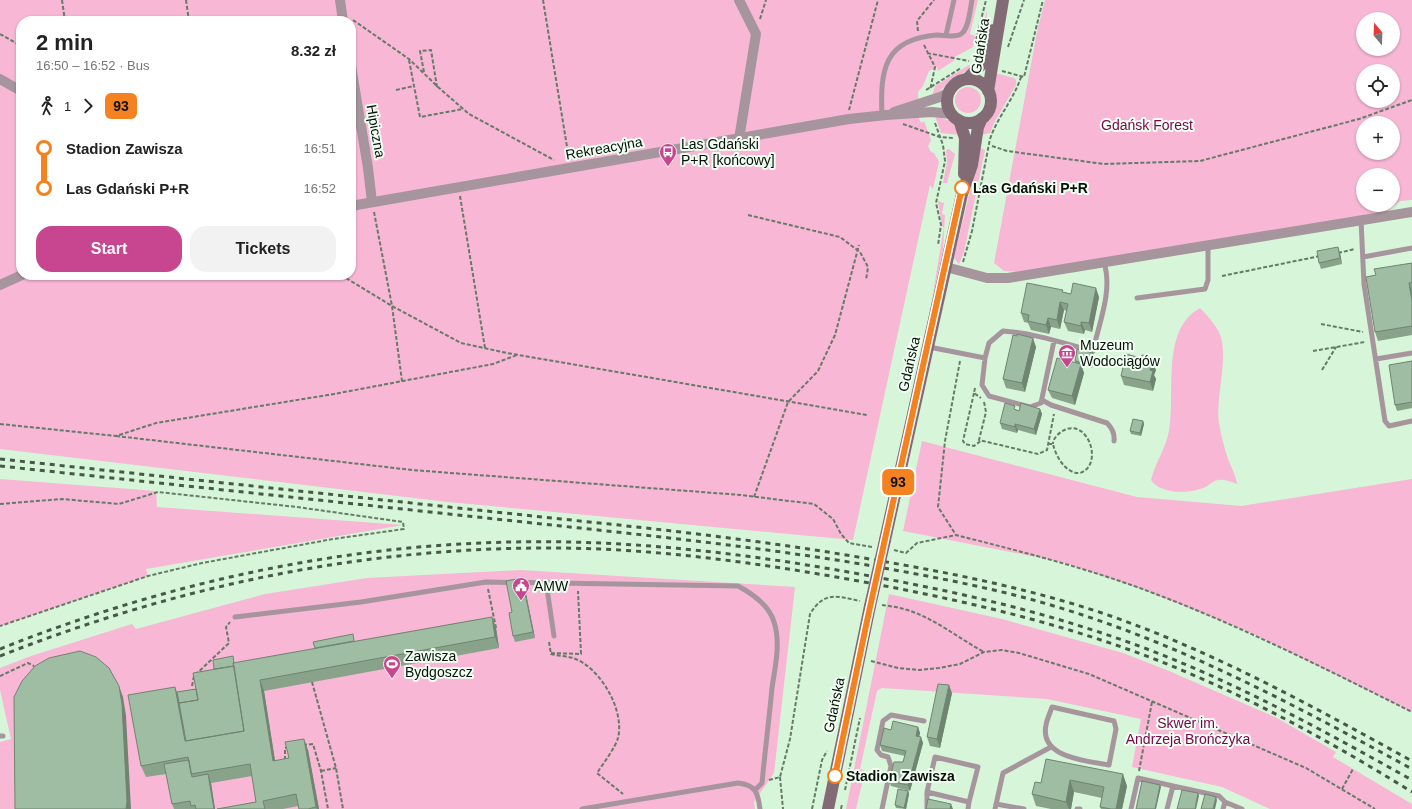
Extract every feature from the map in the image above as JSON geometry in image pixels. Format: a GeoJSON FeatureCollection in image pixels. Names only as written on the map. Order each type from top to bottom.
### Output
{"type":"FeatureCollection","features":[{"type":"Feature","properties":{"kind":"main road","name":"Gdańska"},"geometry":{"type":"LineString","coordinates":[[967,79],[981,65],[1002,3]]}},
{"type":"Feature","properties":{"kind":"main road","name":"Gdańska"},"geometry":{"type":"LineString","coordinates":[[988,91],[1002,3]]}},
{"type":"Feature","properties":{"kind":"main road"},"geometry":{"type":"LineString","coordinates":[[967,79],[980,82],[988,91],[990,105],[982,118],[971,122],[955,117],[947,104],[948,93],[956,83],[967,79]]}},
{"type":"Feature","properties":{"kind":"main road","name":"Gdańska"},"geometry":{"type":"LineString","coordinates":[[955,117],[965,138],[962,194]]}},
{"type":"Feature","properties":{"kind":"main road","name":"Gdańska"},"geometry":{"type":"LineString","coordinates":[[828,809],[870,606],[885,546],[962,194],[972,165],[978,127],[982,118]]}},
{"type":"Feature","properties":{"kind":"street"},"geometry":{"type":"LineString","coordinates":[[340,0],[343,16]]}},
{"type":"Feature","properties":{"kind":"street"},"geometry":{"type":"LineString","coordinates":[[739,0],[756,34],[739,139]]}},
{"type":"Feature","properties":{"kind":"street"},"geometry":{"type":"LineString","coordinates":[[0,79],[16,89]]}},
{"type":"Feature","properties":{"kind":"street","name":"Rekreacyjna"},"geometry":{"type":"LineString","coordinates":[[884,115],[935,99],[948,93]]}},
{"type":"Feature","properties":{"kind":"street","name":"Hipiczna"},"geometry":{"type":"LineString","coordinates":[[356,96],[372,202]]}},
{"type":"Feature","properties":{"kind":"street","name":"Rekreacyjna"},"geometry":{"type":"LineString","coordinates":[[356,205],[884,115],[932,112],[955,117]]}},
{"type":"Feature","properties":{"kind":"street"},"geometry":{"type":"LineString","coordinates":[[946,266],[987,278],[1008,278],[1412,212]]}},
{"type":"Feature","properties":{"kind":"street"},"geometry":{"type":"LineString","coordinates":[[0,286],[16,278]]}},
{"type":"Feature","properties":{"kind":"lane"},"geometry":{"type":"LineString","coordinates":[[946,34],[954,0]]}},
{"type":"Feature","properties":{"kind":"lane"},"geometry":{"type":"LineString","coordinates":[[884,115],[882,78],[884,69],[894,53],[900,46],[912,40],[946,34],[958,36],[962,34],[965,29],[972,0]]}},
{"type":"Feature","properties":{"kind":"lane"},"geometry":{"type":"LineString","coordinates":[[1361,220],[1364,284],[1385,421],[1389,426],[1412,421]]}},
{"type":"Feature","properties":{"kind":"lane"},"geometry":{"type":"LineString","coordinates":[[1137,298],[1204,289],[1208,280],[1208,245]]}},
{"type":"Feature","properties":{"kind":"lane"},"geometry":{"type":"LineString","coordinates":[[1363,257],[1412,248]]}},
{"type":"Feature","properties":{"kind":"lane"},"geometry":{"type":"LineString","coordinates":[[1054,341],[1041,403],[1030,407],[989,396],[982,385],[985,358],[989,343],[1003,331],[1018,332],[1054,341],[1093,351],[1107,287],[1107,274],[1104,262]]}},
{"type":"Feature","properties":{"kind":"lane"},"geometry":{"type":"LineString","coordinates":[[928,347],[985,358]]}},
{"type":"Feature","properties":{"kind":"lane"},"geometry":{"type":"LineString","coordinates":[[1376,359],[1412,353]]}},
{"type":"Feature","properties":{"kind":"lane"},"geometry":{"type":"LineString","coordinates":[[1042,400],[1055,407],[1106,423],[1112,428],[1115,436],[1114,441]]}},
{"type":"Feature","properties":{"kind":"lane"},"geometry":{"type":"LineString","coordinates":[[235,616],[361,602],[486,582],[738,586],[761,601],[774,620],[777,635],[777,658],[762,782],[754,790]]}},
{"type":"Feature","properties":{"kind":"lane"},"geometry":{"type":"LineString","coordinates":[[546,582],[554,636]]}},
{"type":"Feature","properties":{"kind":"lane"},"geometry":{"type":"LineString","coordinates":[[1052,707],[1114,721],[1115,723],[1116,729],[1109,765],[1064,755],[1051,747],[1046,736],[1046,726],[1052,707]]}},
{"type":"Feature","properties":{"kind":"lane"},"geometry":{"type":"LineString","coordinates":[[882,809],[891,766],[888,757],[881,755],[877,750],[883,721],[891,715],[924,721]]}},
{"type":"Feature","properties":{"kind":"lane"},"geometry":{"type":"LineString","coordinates":[[1024,809],[995,806],[1003,772],[1051,747]]}},
{"type":"Feature","properties":{"kind":"lane"},"geometry":{"type":"LineString","coordinates":[[927,809],[927,792],[935,757],[978,767],[968,809]]}},
{"type":"Feature","properties":{"kind":"lane"},"geometry":{"type":"LineString","coordinates":[[1132,809],[1138,778],[1219,796],[1225,802],[1242,809]]}},
{"type":"Feature","properties":{"kind":"lane"},"geometry":{"type":"LineString","coordinates":[[582,809],[738,783],[748,784],[754,790],[760,809]]}},
{"type":"Feature","properties":{"kind":"lane"},"geometry":{"type":"LineString","coordinates":[[1167,809],[1173,786]]}},
{"type":"Feature","properties":{"kind":"lane"},"geometry":{"type":"LineString","coordinates":[[927,792],[969,802]]}},
{"type":"Feature","properties":{"kind":"lane"},"geometry":{"type":"LineString","coordinates":[[1223,809],[1225,802]]}},
{"type":"Feature","properties":{"kind":"path"},"geometry":{"type":"LineString","coordinates":[[62,0],[64,16]]}},
{"type":"Feature","properties":{"kind":"path"},"geometry":{"type":"LineString","coordinates":[[186,0],[188,16]]}},
{"type":"Feature","properties":{"kind":"path"},"geometry":{"type":"LineString","coordinates":[[548,0],[543,1],[570,168]]}},
{"type":"Feature","properties":{"kind":"path"},"geometry":{"type":"LineString","coordinates":[[756,34],[766,0]]}},
{"type":"Feature","properties":{"kind":"path"},"geometry":{"type":"LineString","coordinates":[[848,113],[878,0]]}},
{"type":"Feature","properties":{"kind":"path"},"geometry":{"type":"LineString","coordinates":[[918,27],[917,20],[934,0]]}},
{"type":"Feature","properties":{"kind":"path"},"geometry":{"type":"LineString","coordinates":[[976,41],[986,0]]}},
{"type":"Feature","properties":{"kind":"path"},"geometry":{"type":"LineString","coordinates":[[1007,50],[1024,0]]}},
{"type":"Feature","properties":{"kind":"path"},"geometry":{"type":"LineString","coordinates":[[961,267],[972,231],[990,139],[995,125],[1018,87],[1021,77],[1024,77],[1043,0]]}},
{"type":"Feature","properties":{"kind":"path"},"geometry":{"type":"LineString","coordinates":[[356,22],[409,59],[463,109],[533,150],[570,168]]}},
{"type":"Feature","properties":{"kind":"path"},"geometry":{"type":"LineString","coordinates":[[0,34],[16,43]]}},
{"type":"Feature","properties":{"kind":"path"},"geometry":{"type":"LineString","coordinates":[[924,46],[935,68],[931,86],[971,62],[972,57]]}},
{"type":"Feature","properties":{"kind":"path"},"geometry":{"type":"LineString","coordinates":[[424,73],[420,51],[431,50],[438,87]]}},
{"type":"Feature","properties":{"kind":"path"},"geometry":{"type":"LineString","coordinates":[[927,53],[971,62]]}},
{"type":"Feature","properties":{"kind":"path"},"geometry":{"type":"LineString","coordinates":[[409,59],[420,117],[463,109]]}},
{"type":"Feature","properties":{"kind":"path"},"geometry":{"type":"LineString","coordinates":[[1002,64],[1000,71],[1021,77]]}},
{"type":"Feature","properties":{"kind":"path"},"geometry":{"type":"LineString","coordinates":[[396,90],[414,86]]}},
{"type":"Feature","properties":{"kind":"path"},"geometry":{"type":"LineString","coordinates":[[992,146],[1007,151],[1104,164],[1200,161],[1359,119],[1412,100]]}},
{"type":"Feature","properties":{"kind":"path"},"geometry":{"type":"LineString","coordinates":[[933,116],[940,137],[945,161],[937,196]]}},
{"type":"Feature","properties":{"kind":"path"},"geometry":{"type":"LineString","coordinates":[[899,123],[940,137],[959,138]]}},
{"type":"Feature","properties":{"kind":"path"},"geometry":{"type":"LineString","coordinates":[[459,187],[486,348]]}},
{"type":"Feature","properties":{"kind":"path"},"geometry":{"type":"LineString","coordinates":[[372,202],[392,306],[402,381]]}},
{"type":"Feature","properties":{"kind":"path"},"geometry":{"type":"LineString","coordinates":[[748,214],[840,237],[857,250],[868,267],[866,280]]}},
{"type":"Feature","properties":{"kind":"path"},"geometry":{"type":"LineString","coordinates":[[754,497],[788,402],[818,371],[835,336],[859,245]]}},
{"type":"Feature","properties":{"kind":"path"},"geometry":{"type":"LineString","coordinates":[[1331,254],[1362,248]]}},
{"type":"Feature","properties":{"kind":"path"},"geometry":{"type":"LineString","coordinates":[[1222,276],[1323,256]]}},
{"type":"Feature","properties":{"kind":"path"},"geometry":{"type":"LineString","coordinates":[[349,280],[392,306],[461,343],[867,415]]}},
{"type":"Feature","properties":{"kind":"path"},"geometry":{"type":"LineString","coordinates":[[1321,324],[1372,334]]}},
{"type":"Feature","properties":{"kind":"path"},"geometry":{"type":"LineString","coordinates":[[1313,351],[1373,341]]}},
{"type":"Feature","properties":{"kind":"path"},"geometry":{"type":"LineString","coordinates":[[1322,370],[1336,347]]}},
{"type":"Feature","properties":{"kind":"path"},"geometry":{"type":"LineString","coordinates":[[116,436],[156,423],[493,364],[518,354]]}},
{"type":"Feature","properties":{"kind":"path"},"geometry":{"type":"LineString","coordinates":[[956,535],[938,507],[945,441],[961,354]]}},
{"type":"Feature","properties":{"kind":"path"},"geometry":{"type":"LineString","coordinates":[[975,386],[964,441],[965,444],[974,446],[982,440]]}},
{"type":"Feature","properties":{"kind":"path"},"geometry":{"type":"LineString","coordinates":[[974,393],[985,405],[986,412],[979,440],[1038,454],[1046,452],[1055,407]]}},
{"type":"Feature","properties":{"kind":"path"},"geometry":{"type":"LineString","coordinates":[[0,424],[412,470],[754,497],[814,504],[833,519],[841,534],[849,543],[885,546],[906,553],[917,543],[956,535],[1062,562],[1144,590],[1247,631],[1412,712]]}},
{"type":"Feature","properties":{"kind":"path"},"geometry":{"type":"LineString","coordinates":[[1073,428],[1082,432],[1089,440],[1092,448],[1092,456],[1089,466],[1080,474],[1071,472],[1058,458],[1053,444],[1056,436],[1067,429],[1073,428]]}},
{"type":"Feature","properties":{"kind":"path"},"geometry":{"type":"LineString","coordinates":[[1048,444],[1053,444]]}},
{"type":"Feature","properties":{"kind":"path"},"geometry":{"type":"LineString","coordinates":[[0,504],[62,499],[119,504],[158,492],[297,507],[403,522],[404,529],[333,539],[202,563],[148,576],[0,626]]}},
{"type":"Feature","properties":{"kind":"path"},"geometry":{"type":"LineString","coordinates":[[486,582],[496,628]]}},
{"type":"Feature","properties":{"kind":"path"},"geometry":{"type":"LineString","coordinates":[[551,653],[581,654],[578,584]]}},
{"type":"Feature","properties":{"kind":"path"},"geometry":{"type":"LineString","coordinates":[[192,686],[194,676],[229,642],[226,627],[235,616]]}},
{"type":"Feature","properties":{"kind":"path"},"geometry":{"type":"LineString","coordinates":[[549,642],[551,653]]}},
{"type":"Feature","properties":{"kind":"path"},"geometry":{"type":"LineString","coordinates":[[872,661],[898,668],[919,670],[960,664],[984,652],[1002,650],[1088,674],[1306,768],[1375,809]]}},
{"type":"Feature","properties":{"kind":"path"},"geometry":{"type":"LineString","coordinates":[[551,653],[574,658],[592,670],[605,684],[615,704],[618,723],[618,739],[597,773],[617,789]]}},
{"type":"Feature","properties":{"kind":"path"},"geometry":{"type":"LineString","coordinates":[[0,676],[28,663],[34,666]]}},
{"type":"Feature","properties":{"kind":"path"},"geometry":{"type":"LineString","coordinates":[[311,679],[336,768],[343,809]]}},
{"type":"Feature","properties":{"kind":"path"},"geometry":{"type":"LineString","coordinates":[[1138,778],[1152,702]]}},
{"type":"Feature","properties":{"kind":"path"},"geometry":{"type":"LineString","coordinates":[[299,746],[313,744],[321,771],[328,809]]}},
{"type":"Feature","properties":{"kind":"path"},"geometry":{"type":"LineString","coordinates":[[285,765],[285,748],[292,747]]}},
{"type":"Feature","properties":{"kind":"path"},"geometry":{"type":"LineString","coordinates":[[321,771],[336,768]]}},
{"type":"Feature","properties":{"kind":"path"},"geometry":{"type":"LineString","coordinates":[[1342,789],[1353,769]]}},
{"type":"Feature","properties":{"kind":"path"},"geometry":{"type":"LineString","coordinates":[[780,777],[783,809]]}},
{"type":"Feature","properties":{"kind":"green space"},"geometry":{"type":"Polygon","coordinates":[[[0,0],[978,0],[970,34],[975,36],[973,47],[951,59],[955,60],[938,71],[937,67],[929,71],[923,86],[918,92],[919,118],[921,123],[924,121],[931,140],[928,146],[939,162],[933,189],[930,185],[853,540],[448,502],[0,449],[0,0]]]}},
{"type":"Feature","properties":{"kind":"green space","name":"Gdańsk Forest"},"geometry":{"type":"Polygon","coordinates":[[[1045,0],[1412,0],[1412,200],[1400,201],[1400,168],[1356,168],[1356,212],[1386,212],[1385,213],[1025,272],[1004,271],[994,263],[1037,32],[1045,0]]]}},
{"type":"Feature","properties":{"kind":"green space"},"geometry":{"type":"Polygon","coordinates":[[[987,10],[987,31],[980,55],[977,53],[977,50],[987,10]]]}},
{"type":"Feature","properties":{"kind":"green space"},"geometry":{"type":"Polygon","coordinates":[[[969,65],[975,66],[952,79],[932,96],[935,86],[969,65]]]}},
{"type":"Feature","properties":{"kind":"green space"},"geometry":{"type":"Polygon","coordinates":[[[995,73],[1014,78],[1016,80],[1016,85],[994,123],[990,133],[981,135],[984,123],[994,108],[993,88],[995,73]]]}},
{"type":"Feature","properties":{"kind":"green space"},"geometry":{"type":"Polygon","coordinates":[[[968,87],[977,91],[981,100],[977,109],[968,113],[959,109],[955,100],[959,91],[968,87]]]}},
{"type":"Feature","properties":{"kind":"green space"},"geometry":{"type":"Polygon","coordinates":[[[935,116],[951,121],[960,135],[941,133],[935,116]]]}},
{"type":"Feature","properties":{"kind":"green space"},"geometry":{"type":"Polygon","coordinates":[[[980,148],[985,150],[964,252],[959,264],[954,258],[980,148]]]}},
{"type":"Feature","properties":{"kind":"green space"},"geometry":{"type":"Polygon","coordinates":[[[949,149],[955,154],[947,183],[943,183],[947,162],[946,150],[949,149]]]}},
{"type":"Feature","properties":{"kind":"green space"},"geometry":{"type":"Polygon","coordinates":[[[938,201],[944,203],[942,214],[945,215],[943,250],[932,299],[944,227],[942,227],[938,201]]]}},
{"type":"Feature","properties":{"kind":"green space"},"geometry":{"type":"Polygon","coordinates":[[[1200,308],[1215,325],[1222,341],[1223,364],[1218,412],[1219,423],[1225,450],[1235,474],[1237,484],[1226,480],[1217,480],[1197,490],[1175,492],[1155,485],[1151,480],[1169,431],[1174,347],[1179,331],[1187,318],[1200,308]]]}},
{"type":"Feature","properties":{"kind":"green space"},"geometry":{"type":"Polygon","coordinates":[[[922,441],[1137,497],[1241,506],[1412,479],[1412,712],[1247,631],[1144,590],[1062,562],[903,531],[922,441]]]}},
{"type":"Feature","properties":{"kind":"green space"},"geometry":{"type":"Polygon","coordinates":[[[0,479],[156,491],[157,507],[403,525],[146,569],[148,576],[0,626],[0,479]]]}},
{"type":"Feature","properties":{"kind":"green space","name":"Zawisza Bydgoszcz"},"geometry":{"type":"Polygon","coordinates":[[[521,570],[795,587],[774,773],[754,802],[755,809],[0,809],[0,742],[11,739],[0,690],[0,668],[31,656],[132,624],[136,629],[265,594],[367,578],[521,570]]]}},
{"type":"Feature","properties":{"kind":"green space","name":"Skwer im. Andrzeja Brończyka"},"geometry":{"type":"Polygon","coordinates":[[[889,594],[1002,619],[1123,653],[1169,671],[1277,718],[1336,752],[1333,757],[1412,804],[1412,809],[1270,809],[1222,787],[1132,767],[1141,719],[1047,699],[882,688],[877,691],[860,769],[865,771],[856,809],[846,809],[889,594]]]}},
{"type":"Feature","properties":{"kind":"building"},"geometry":{"type":"Polygon","coordinates":[[[1338,247],[1340,258],[1319,263],[1317,251],[1338,247]]]}},
{"type":"Feature","properties":{"kind":"building"},"geometry":{"type":"Polygon","coordinates":[[[1412,263],[1412,282],[1409,283],[1412,301],[1412,326],[1375,332],[1366,277],[1376,275],[1374,269],[1412,263]]]}},
{"type":"Feature","properties":{"kind":"building"},"geometry":{"type":"Polygon","coordinates":[[[1027,283],[1063,290],[1062,292],[1071,294],[1073,283],[1096,288],[1089,323],[1081,322],[1081,326],[1064,322],[1068,304],[1060,302],[1057,320],[1048,318],[1046,325],[1028,321],[1029,315],[1021,313],[1027,283]]]}},
{"type":"Feature","properties":{"kind":"building"},"geometry":{"type":"Polygon","coordinates":[[[1017,334],[1033,338],[1022,383],[1003,379],[1013,335],[1017,336],[1017,334]]]}},
{"type":"Feature","properties":{"kind":"building"},"geometry":{"type":"Polygon","coordinates":[[[1077,349],[1093,353],[1091,365],[1075,361],[1077,349]]]}},
{"type":"Feature","properties":{"kind":"building"},"geometry":{"type":"Polygon","coordinates":[[[1126,354],[1141,358],[1142,355],[1148,356],[1147,360],[1152,361],[1150,370],[1153,371],[1150,382],[1121,376],[1126,354]]]}},
{"type":"Feature","properties":{"kind":"building"},"geometry":{"type":"Polygon","coordinates":[[[1057,358],[1081,364],[1072,396],[1048,390],[1057,358]]]}},
{"type":"Feature","properties":{"kind":"building"},"geometry":{"type":"Polygon","coordinates":[[[1412,361],[1412,402],[1395,405],[1389,365],[1412,361]]]}},
{"type":"Feature","properties":{"kind":"building"},"geometry":{"type":"Polygon","coordinates":[[[1005,403],[1015,406],[1014,409],[1019,411],[1021,403],[1040,409],[1034,429],[1015,424],[1015,427],[1000,423],[1005,403]]]}},
{"type":"Feature","properties":{"kind":"building"},"geometry":{"type":"Polygon","coordinates":[[[1133,419],[1143,421],[1140,433],[1130,431],[1133,419]]]}},
{"type":"Feature","properties":{"kind":"building"},"geometry":{"type":"Polygon","coordinates":[[[522,578],[533,632],[513,636],[509,613],[512,612],[506,581],[522,578]]]}},
{"type":"Feature","properties":{"kind":"building"},"geometry":{"type":"Polygon","coordinates":[[[492,617],[495,637],[260,680],[273,761],[289,758],[285,742],[304,739],[316,807],[299,809],[296,794],[263,801],[265,809],[217,809],[256,802],[250,764],[191,774],[188,757],[141,766],[128,695],[175,687],[185,741],[244,731],[233,663],[492,617]]]}},
{"type":"Feature","properties":{"kind":"building"},"geometry":{"type":"Polygon","coordinates":[[[353,634],[354,641],[315,648],[313,642],[353,634]]]}},
{"type":"Feature","properties":{"kind":"building"},"geometry":{"type":"Polygon","coordinates":[[[80,651],[96,657],[109,668],[119,686],[122,704],[127,801],[126,809],[15,809],[14,697],[22,681],[35,666],[49,658],[80,651]]]}},
{"type":"Feature","properties":{"kind":"building"},"geometry":{"type":"Polygon","coordinates":[[[233,656],[234,666],[214,669],[213,660],[233,656]]]}},
{"type":"Feature","properties":{"kind":"building"},"geometry":{"type":"Polygon","coordinates":[[[234,666],[244,731],[186,741],[179,703],[198,700],[193,673],[234,666]]]}},
{"type":"Feature","properties":{"kind":"building"},"geometry":{"type":"Polygon","coordinates":[[[938,684],[949,685],[937,739],[927,737],[938,684]]]}},
{"type":"Feature","properties":{"kind":"building"},"geometry":{"type":"Polygon","coordinates":[[[196,689],[198,700],[179,703],[177,692],[196,689]]]}},
{"type":"Feature","properties":{"kind":"building"},"geometry":{"type":"Polygon","coordinates":[[[893,721],[918,727],[916,736],[921,737],[908,785],[889,781],[894,762],[903,762],[906,751],[880,745],[884,728],[891,730],[893,721]]]}},
{"type":"Feature","properties":{"kind":"building"},"geometry":{"type":"Polygon","coordinates":[[[1046,759],[1123,774],[1116,809],[1100,807],[1104,787],[1070,780],[1066,802],[1032,794],[1035,782],[1041,783],[1046,759]]]}},
{"type":"Feature","properties":{"kind":"building"},"geometry":{"type":"Polygon","coordinates":[[[189,760],[192,777],[208,774],[214,809],[196,809],[195,805],[191,806],[190,801],[172,804],[164,764],[189,760]]]}},
{"type":"Feature","properties":{"kind":"building"},"geometry":{"type":"Polygon","coordinates":[[[1142,781],[1160,785],[1155,809],[1136,809],[1142,781]]]}},
{"type":"Feature","properties":{"kind":"building"},"geometry":{"type":"Polygon","coordinates":[[[898,789],[908,791],[904,808],[895,805],[898,789]]]}},
{"type":"Feature","properties":{"kind":"building"},"geometry":{"type":"Polygon","coordinates":[[[1182,790],[1198,793],[1195,809],[1177,809],[1182,790]]]}},
{"type":"Feature","properties":{"kind":"building"},"geometry":{"type":"Polygon","coordinates":[[[1205,794],[1216,797],[1213,809],[1201,809],[1205,794]]]}},
{"type":"Feature","properties":{"kind":"building"},"geometry":{"type":"Polygon","coordinates":[[[928,799],[951,804],[950,809],[926,809],[928,799]]]}},
{"type":"Feature","properties":{"kind":"railway"},"geometry":{"type":"LineString","coordinates":[[0,459],[721,537],[841,554],[965,577],[1020,589],[1075,604],[1143,628],[1182,644],[1260,680],[1412,761]]}},
{"type":"Feature","properties":{"kind":"railway"},"geometry":{"type":"LineString","coordinates":[[0,466],[714,543],[867,565],[967,584],[1067,610],[1157,642],[1286,702],[1412,769]]}},
{"type":"Feature","properties":{"kind":"railway"},"geometry":{"type":"LineString","coordinates":[[0,649],[58,627],[176,590],[296,564],[357,554],[419,547],[481,543],[530,542],[579,542],[676,548],[725,553],[822,567],[940,590],[1045,615],[1147,649],[1215,677],[1315,727],[1412,780]]}},
{"type":"Feature","properties":{"kind":"railway"},"geometry":{"type":"LineString","coordinates":[[0,656],[73,629],[146,606],[220,587],[295,571],[370,559],[446,552],[523,548],[600,549],[699,557],[831,576],[937,596],[1008,613],[1114,644],[1183,671],[1250,701],[1284,718],[1412,792]]}},
{"type":"Feature","properties":{"kind":"bus line","name":"93"},"geometry":{"type":"LineString","coordinates":[[835,776],[867,621],[962,194],[962,188]]}},
{"type":"Feature","properties":{"kind":"place","name":"Las Gdański P+R [końcowy]"},"geometry":{"type":"Point","coordinates":[668,167]}},
{"type":"Feature","properties":{"kind":"place","name":"Las Gdański P+R"},"geometry":{"type":"Point","coordinates":[962,188]}},
{"type":"Feature","properties":{"kind":"place","name":"Muzeum Wodociągów"},"geometry":{"type":"Point","coordinates":[1067,368]}},
{"type":"Feature","properties":{"kind":"place","name":"AMW"},"geometry":{"type":"Point","coordinates":[521,601]}},
{"type":"Feature","properties":{"kind":"place","name":"Zawisza Bydgoszcz"},"geometry":{"type":"Point","coordinates":[392,679]}},
{"type":"Feature","properties":{"kind":"place","name":"Stadion Zawisza"},"geometry":{"type":"Point","coordinates":[835,776]}}]}
